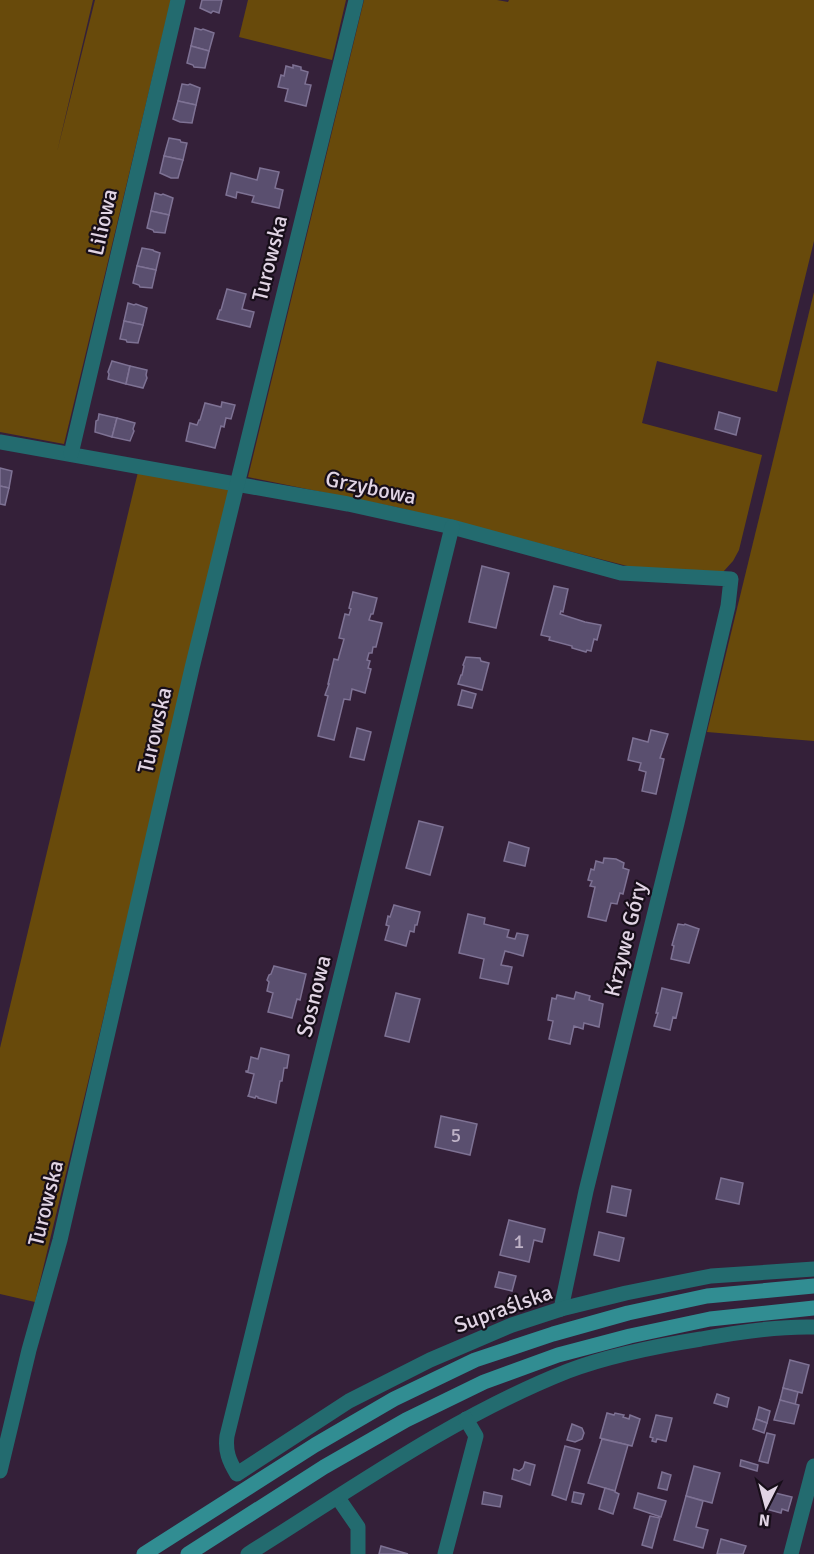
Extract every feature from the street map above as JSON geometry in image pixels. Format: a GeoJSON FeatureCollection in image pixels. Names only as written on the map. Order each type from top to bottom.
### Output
{"type":"FeatureCollection","features":[{"type":"Feature","properties":{"kind":"main road"},"geometry":{"type":"LineString","coordinates":[[144,1554],[364,1416],[475,1360],[628,1313],[706,1296],[814,1286]]}},
{"type":"Feature","properties":{"kind":"main road"},"geometry":{"type":"LineString","coordinates":[[188,1554],[324,1467],[406,1420],[484,1382],[558,1355],[630,1335],[710,1319],[814,1308]]}},
{"type":"Feature","properties":{"kind":"street","name":"Liliowa"},"geometry":{"type":"LineString","coordinates":[[71,454],[177,0]]}},
{"type":"Feature","properties":{"kind":"street","name":"Turowska"},"geometry":{"type":"LineString","coordinates":[[0,1471],[29,1350],[60,1240],[192,668],[356,0]]}},
{"type":"Feature","properties":{"kind":"street","name":"Grzybowa"},"geometry":{"type":"LineString","coordinates":[[0,442],[348,504],[452,527],[621,573],[731,579]]}},
{"type":"Feature","properties":{"kind":"street","name":"Sosnowa"},"geometry":{"type":"LineString","coordinates":[[237,1474],[226,1452],[227,1436],[452,527]]}},
{"type":"Feature","properties":{"kind":"street","name":"Krzywe Góry"},"geometry":{"type":"LineString","coordinates":[[561,1310],[586,1191],[728,606],[731,579]]}},
{"type":"Feature","properties":{"kind":"street","name":"Supraślska"},"geometry":{"type":"LineString","coordinates":[[237,1474],[349,1401],[430,1360],[512,1325],[626,1293],[711,1276],[814,1269]]}},
{"type":"Feature","properties":{"kind":"street"},"geometry":{"type":"LineString","coordinates":[[248,1554],[466,1419],[569,1371],[619,1356],[684,1341],[742,1331],[814,1327]]}},
{"type":"Feature","properties":{"kind":"street"},"geometry":{"type":"LineString","coordinates":[[445,1554],[476,1436],[466,1419]]}},
{"type":"Feature","properties":{"kind":"street"},"geometry":{"type":"LineString","coordinates":[[790,1554],[814,1466]]}},
{"type":"Feature","properties":{"kind":"street"},"geometry":{"type":"LineString","coordinates":[[338,1498],[358,1527],[358,1554]]}},
{"type":"Feature","properties":{"kind":"shaded area"},"geometry":{"type":"Polygon","coordinates":[[[0,0],[93,0],[57,152],[95,0],[171,0],[64,444],[0,432],[0,0]]]}},
{"type":"Feature","properties":{"kind":"shaded area"},"geometry":{"type":"Polygon","coordinates":[[[248,0],[346,0],[332,60],[239,37],[248,0]]]}},
{"type":"Feature","properties":{"kind":"shaded area"},"geometry":{"type":"Polygon","coordinates":[[[364,0],[497,0],[508,2],[509,0],[814,0],[814,241],[777,392],[657,361],[642,423],[762,455],[739,550],[723,572],[639,569],[400,508],[248,477],[364,0]]]}},
{"type":"Feature","properties":{"kind":"shaded area"},"geometry":{"type":"Polygon","coordinates":[[[814,292],[814,741],[707,732],[814,292]]]}},
{"type":"Feature","properties":{"kind":"shaded area"},"geometry":{"type":"Polygon","coordinates":[[[138,472],[231,488],[35,1302],[0,1294],[0,1048],[138,472]]]}},
{"type":"Feature","properties":{"kind":"building"},"geometry":{"type":"Polygon","coordinates":[[[202,0],[222,0],[219,13],[213,11],[211,13],[200,8],[202,0]]]}},
{"type":"Feature","properties":{"kind":"building"},"geometry":{"type":"Polygon","coordinates":[[[195,28],[214,33],[209,51],[191,46],[195,28]]]}},
{"type":"Feature","properties":{"kind":"building"},"geometry":{"type":"Polygon","coordinates":[[[191,46],[209,51],[205,68],[194,67],[187,63],[191,46]]]}},
{"type":"Feature","properties":{"kind":"building"},"geometry":{"type":"Polygon","coordinates":[[[293,65],[308,72],[305,84],[311,85],[306,106],[285,101],[288,89],[278,87],[286,66],[293,68],[293,65]]]}},
{"type":"Feature","properties":{"kind":"building"},"geometry":{"type":"Polygon","coordinates":[[[182,84],[200,88],[196,105],[178,101],[182,84]]]}},
{"type":"Feature","properties":{"kind":"building"},"geometry":{"type":"Polygon","coordinates":[[[178,101],[196,105],[192,123],[173,119],[178,101]]]}},
{"type":"Feature","properties":{"kind":"building"},"geometry":{"type":"Polygon","coordinates":[[[169,138],[187,143],[183,160],[164,156],[169,138]]]}},
{"type":"Feature","properties":{"kind":"building"},"geometry":{"type":"Polygon","coordinates":[[[164,156],[183,160],[178,178],[171,178],[160,173],[164,156]]]}},
{"type":"Feature","properties":{"kind":"building"},"geometry":{"type":"Polygon","coordinates":[[[260,168],[279,172],[275,188],[283,190],[279,208],[252,202],[254,196],[237,192],[236,198],[226,195],[231,173],[257,180],[260,168]]]}},
{"type":"Feature","properties":{"kind":"building"},"geometry":{"type":"Polygon","coordinates":[[[155,193],[173,198],[169,215],[151,211],[155,193]]]}},
{"type":"Feature","properties":{"kind":"building"},"geometry":{"type":"Polygon","coordinates":[[[151,211],[169,215],[165,233],[154,232],[147,228],[151,211]]]}},
{"type":"Feature","properties":{"kind":"building"},"geometry":{"type":"Polygon","coordinates":[[[142,248],[160,253],[156,270],[137,266],[142,248]]]}},
{"type":"Feature","properties":{"kind":"building"},"geometry":{"type":"Polygon","coordinates":[[[137,266],[156,270],[152,288],[140,287],[133,283],[137,266]]]}},
{"type":"Feature","properties":{"kind":"building"},"geometry":{"type":"Polygon","coordinates":[[[227,289],[246,294],[242,309],[254,312],[250,327],[217,319],[227,289]]]}},
{"type":"Feature","properties":{"kind":"building"},"geometry":{"type":"Polygon","coordinates":[[[128,303],[147,308],[143,325],[124,321],[128,303]]]}},
{"type":"Feature","properties":{"kind":"building"},"geometry":{"type":"Polygon","coordinates":[[[124,321],[143,325],[138,343],[120,339],[124,321]]]}},
{"type":"Feature","properties":{"kind":"building"},"geometry":{"type":"Polygon","coordinates":[[[112,361],[130,366],[126,384],[108,379],[112,361]]]}},
{"type":"Feature","properties":{"kind":"building"},"geometry":{"type":"Polygon","coordinates":[[[130,366],[147,370],[143,388],[126,384],[130,366]]]}},
{"type":"Feature","properties":{"kind":"building"},"geometry":{"type":"Polygon","coordinates":[[[222,402],[235,405],[231,419],[226,418],[224,427],[221,426],[215,448],[186,441],[190,423],[197,425],[205,403],[221,407],[222,402]]]}},
{"type":"Feature","properties":{"kind":"building"},"geometry":{"type":"Polygon","coordinates":[[[719,412],[740,418],[736,435],[715,429],[719,412]]]}},
{"type":"Feature","properties":{"kind":"building"},"geometry":{"type":"Polygon","coordinates":[[[99,414],[117,418],[112,437],[95,432],[99,414]]]}},
{"type":"Feature","properties":{"kind":"building"},"geometry":{"type":"Polygon","coordinates":[[[117,418],[135,423],[130,441],[112,437],[117,418]]]}},
{"type":"Feature","properties":{"kind":"building"},"geometry":{"type":"Polygon","coordinates":[[[0,468],[12,471],[9,488],[0,486],[0,468]]]}},
{"type":"Feature","properties":{"kind":"building"},"geometry":{"type":"Polygon","coordinates":[[[0,486],[9,488],[5,505],[0,504],[0,486]]]}},
{"type":"Feature","properties":{"kind":"building"},"geometry":{"type":"Polygon","coordinates":[[[482,566],[509,573],[496,628],[469,622],[482,566]]]}},
{"type":"Feature","properties":{"kind":"building"},"geometry":{"type":"Polygon","coordinates":[[[554,586],[568,589],[563,612],[561,611],[560,614],[601,625],[591,651],[572,648],[572,646],[549,640],[550,637],[541,635],[554,586]]]}},
{"type":"Feature","properties":{"kind":"building"},"geometry":{"type":"Polygon","coordinates":[[[353,592],[377,598],[369,620],[382,623],[376,647],[373,647],[367,660],[370,661],[368,668],[371,669],[365,693],[352,689],[350,700],[344,699],[334,740],[318,736],[328,696],[325,695],[334,659],[338,660],[344,639],[339,638],[345,614],[349,615],[351,609],[349,608],[353,592]]]}},
{"type":"Feature","properties":{"kind":"building"},"geometry":{"type":"Polygon","coordinates":[[[466,657],[480,658],[481,661],[489,663],[482,690],[458,684],[466,657]]]}},
{"type":"Feature","properties":{"kind":"building"},"geometry":{"type":"Polygon","coordinates":[[[462,690],[476,694],[472,708],[458,705],[462,690]]]}},
{"type":"Feature","properties":{"kind":"building"},"geometry":{"type":"Polygon","coordinates":[[[357,728],[371,732],[364,760],[350,757],[357,728]]]}},
{"type":"Feature","properties":{"kind":"building"},"geometry":{"type":"Polygon","coordinates":[[[651,730],[668,734],[660,758],[664,759],[656,794],[642,791],[646,772],[639,770],[641,763],[628,760],[633,738],[648,742],[651,730]]]}},
{"type":"Feature","properties":{"kind":"building"},"geometry":{"type":"Polygon","coordinates":[[[419,821],[443,827],[430,875],[406,868],[419,821]]]}},
{"type":"Feature","properties":{"kind":"building"},"geometry":{"type":"Polygon","coordinates":[[[509,842],[529,848],[525,866],[504,861],[509,842]]]}},
{"type":"Feature","properties":{"kind":"building"},"geometry":{"type":"Polygon","coordinates":[[[604,858],[616,859],[624,863],[623,868],[629,870],[623,894],[620,893],[617,904],[611,903],[606,921],[588,917],[595,887],[590,886],[592,881],[588,880],[596,861],[603,863],[604,858]]]}},
{"type":"Feature","properties":{"kind":"building"},"geometry":{"type":"Polygon","coordinates":[[[394,905],[420,912],[417,925],[415,925],[414,932],[410,931],[406,946],[385,940],[389,926],[386,925],[388,916],[390,917],[394,905]]]}},
{"type":"Feature","properties":{"kind":"building"},"geometry":{"type":"Polygon","coordinates":[[[468,914],[485,918],[484,924],[509,930],[507,937],[515,939],[517,933],[528,935],[523,956],[505,951],[501,965],[512,967],[508,984],[480,978],[484,959],[459,953],[468,914]]]}},
{"type":"Feature","properties":{"kind":"building"},"geometry":{"type":"Polygon","coordinates":[[[678,924],[699,929],[689,963],[671,959],[678,924]]]}},
{"type":"Feature","properties":{"kind":"building"},"geometry":{"type":"Polygon","coordinates":[[[274,966],[306,974],[300,1000],[297,999],[292,1018],[268,1012],[273,993],[267,991],[269,982],[267,980],[274,966]]]}},
{"type":"Feature","properties":{"kind":"building"},"geometry":{"type":"Polygon","coordinates":[[[662,988],[682,993],[676,1018],[673,1017],[670,1030],[654,1026],[662,988]]]}},
{"type":"Feature","properties":{"kind":"building"},"geometry":{"type":"Polygon","coordinates":[[[576,992],[590,996],[589,1000],[603,1004],[599,1027],[584,1023],[583,1029],[574,1026],[570,1044],[549,1039],[553,1021],[548,1020],[552,998],[556,999],[557,995],[574,999],[576,992]]]}},
{"type":"Feature","properties":{"kind":"building"},"geometry":{"type":"Polygon","coordinates":[[[396,993],[420,999],[409,1042],[385,1036],[396,993]]]}},
{"type":"Feature","properties":{"kind":"building"},"geometry":{"type":"Polygon","coordinates":[[[261,1048],[289,1055],[287,1068],[284,1068],[282,1081],[280,1081],[276,1103],[256,1096],[255,1098],[248,1096],[254,1074],[246,1071],[248,1071],[251,1057],[258,1059],[261,1048]]]}},
{"type":"Feature","properties":{"kind":"building"},"geometry":{"type":"Polygon","coordinates":[[[441,1116],[477,1124],[470,1155],[435,1147],[441,1116]]]}},
{"type":"Feature","properties":{"kind":"building"},"geometry":{"type":"Polygon","coordinates":[[[721,1178],[743,1183],[739,1204],[716,1199],[721,1178]]]}},
{"type":"Feature","properties":{"kind":"building"},"geometry":{"type":"Polygon","coordinates":[[[612,1186],[631,1190],[626,1216],[607,1212],[612,1186]]]}},
{"type":"Feature","properties":{"kind":"building"},"geometry":{"type":"Polygon","coordinates":[[[509,1220],[545,1229],[542,1242],[534,1240],[529,1262],[500,1255],[509,1220]]]}},
{"type":"Feature","properties":{"kind":"building"},"geometry":{"type":"Polygon","coordinates":[[[599,1232],[624,1238],[619,1261],[594,1255],[599,1232]]]}},
{"type":"Feature","properties":{"kind":"building"},"geometry":{"type":"Polygon","coordinates":[[[499,1272],[516,1276],[512,1291],[495,1287],[499,1272]]]}},
{"type":"Feature","properties":{"kind":"building"},"geometry":{"type":"Polygon","coordinates":[[[790,1360],[809,1365],[802,1393],[783,1388],[790,1360]]]}},
{"type":"Feature","properties":{"kind":"building"},"geometry":{"type":"Polygon","coordinates":[[[783,1388],[798,1392],[795,1405],[780,1400],[783,1388]]]}},
{"type":"Feature","properties":{"kind":"building"},"geometry":{"type":"Polygon","coordinates":[[[717,1394],[729,1398],[727,1407],[714,1403],[717,1394]]]}},
{"type":"Feature","properties":{"kind":"building"},"geometry":{"type":"Polygon","coordinates":[[[780,1400],[799,1405],[794,1424],[774,1420],[780,1400]]]}},
{"type":"Feature","properties":{"kind":"building"},"geometry":{"type":"Polygon","coordinates":[[[759,1407],[770,1411],[767,1423],[756,1419],[759,1407]]]}},
{"type":"Feature","properties":{"kind":"building"},"geometry":{"type":"Polygon","coordinates":[[[607,1413],[624,1415],[623,1417],[629,1419],[630,1415],[640,1419],[632,1446],[600,1438],[607,1413]]]}},
{"type":"Feature","properties":{"kind":"building"},"geometry":{"type":"Polygon","coordinates":[[[656,1415],[672,1418],[666,1441],[657,1439],[656,1442],[652,1441],[653,1438],[650,1437],[656,1415]]]}},
{"type":"Feature","properties":{"kind":"building"},"geometry":{"type":"Polygon","coordinates":[[[756,1419],[767,1423],[764,1433],[753,1429],[756,1419]]]}},
{"type":"Feature","properties":{"kind":"building"},"geometry":{"type":"Polygon","coordinates":[[[572,1424],[582,1428],[584,1433],[582,1439],[575,1442],[567,1440],[572,1424]]]}},
{"type":"Feature","properties":{"kind":"building"},"geometry":{"type":"Polygon","coordinates":[[[767,1433],[775,1435],[768,1463],[759,1461],[767,1433]]]}},
{"type":"Feature","properties":{"kind":"building"},"geometry":{"type":"Polygon","coordinates":[[[602,1439],[628,1445],[615,1491],[588,1483],[602,1439]]]}},
{"type":"Feature","properties":{"kind":"building"},"geometry":{"type":"Polygon","coordinates":[[[565,1446],[580,1450],[566,1500],[552,1495],[565,1446]]]}},
{"type":"Feature","properties":{"kind":"building"},"geometry":{"type":"Polygon","coordinates":[[[741,1460],[758,1465],[757,1471],[740,1466],[741,1460]]]}},
{"type":"Feature","properties":{"kind":"building"},"geometry":{"type":"Polygon","coordinates":[[[525,1462],[535,1465],[530,1485],[512,1479],[514,1469],[519,1471],[525,1462]]]}},
{"type":"Feature","properties":{"kind":"building"},"geometry":{"type":"Polygon","coordinates":[[[694,1466],[720,1473],[712,1503],[686,1496],[694,1466]]]}},
{"type":"Feature","properties":{"kind":"building"},"geometry":{"type":"Polygon","coordinates":[[[662,1472],[671,1475],[667,1490],[658,1488],[662,1472]]]}},
{"type":"Feature","properties":{"kind":"building"},"geometry":{"type":"Polygon","coordinates":[[[605,1488],[619,1494],[613,1514],[599,1509],[605,1488]]]}},
{"type":"Feature","properties":{"kind":"building"},"geometry":{"type":"Polygon","coordinates":[[[484,1492],[502,1496],[500,1507],[482,1504],[484,1492]]]}},
{"type":"Feature","properties":{"kind":"building"},"geometry":{"type":"Polygon","coordinates":[[[574,1492],[584,1494],[581,1504],[572,1502],[574,1492]]]}},
{"type":"Feature","properties":{"kind":"building"},"geometry":{"type":"Polygon","coordinates":[[[771,1492],[792,1497],[788,1511],[782,1509],[781,1513],[766,1509],[771,1492]]]}},
{"type":"Feature","properties":{"kind":"building"},"geometry":{"type":"Polygon","coordinates":[[[638,1493],[666,1501],[661,1517],[634,1508],[638,1493]]]}},
{"type":"Feature","properties":{"kind":"building"},"geometry":{"type":"Polygon","coordinates":[[[686,1496],[703,1501],[696,1527],[708,1530],[703,1548],[674,1540],[686,1496]]]}},
{"type":"Feature","properties":{"kind":"building"},"geometry":{"type":"Polygon","coordinates":[[[650,1516],[660,1518],[652,1548],[642,1545],[650,1516]]]}},
{"type":"Feature","properties":{"kind":"building"},"geometry":{"type":"Polygon","coordinates":[[[721,1539],[746,1546],[743,1554],[717,1554],[721,1539]]]}},
{"type":"Feature","properties":{"kind":"building"},"geometry":{"type":"Polygon","coordinates":[[[381,1546],[408,1554],[379,1554],[381,1546]]]}}]}
